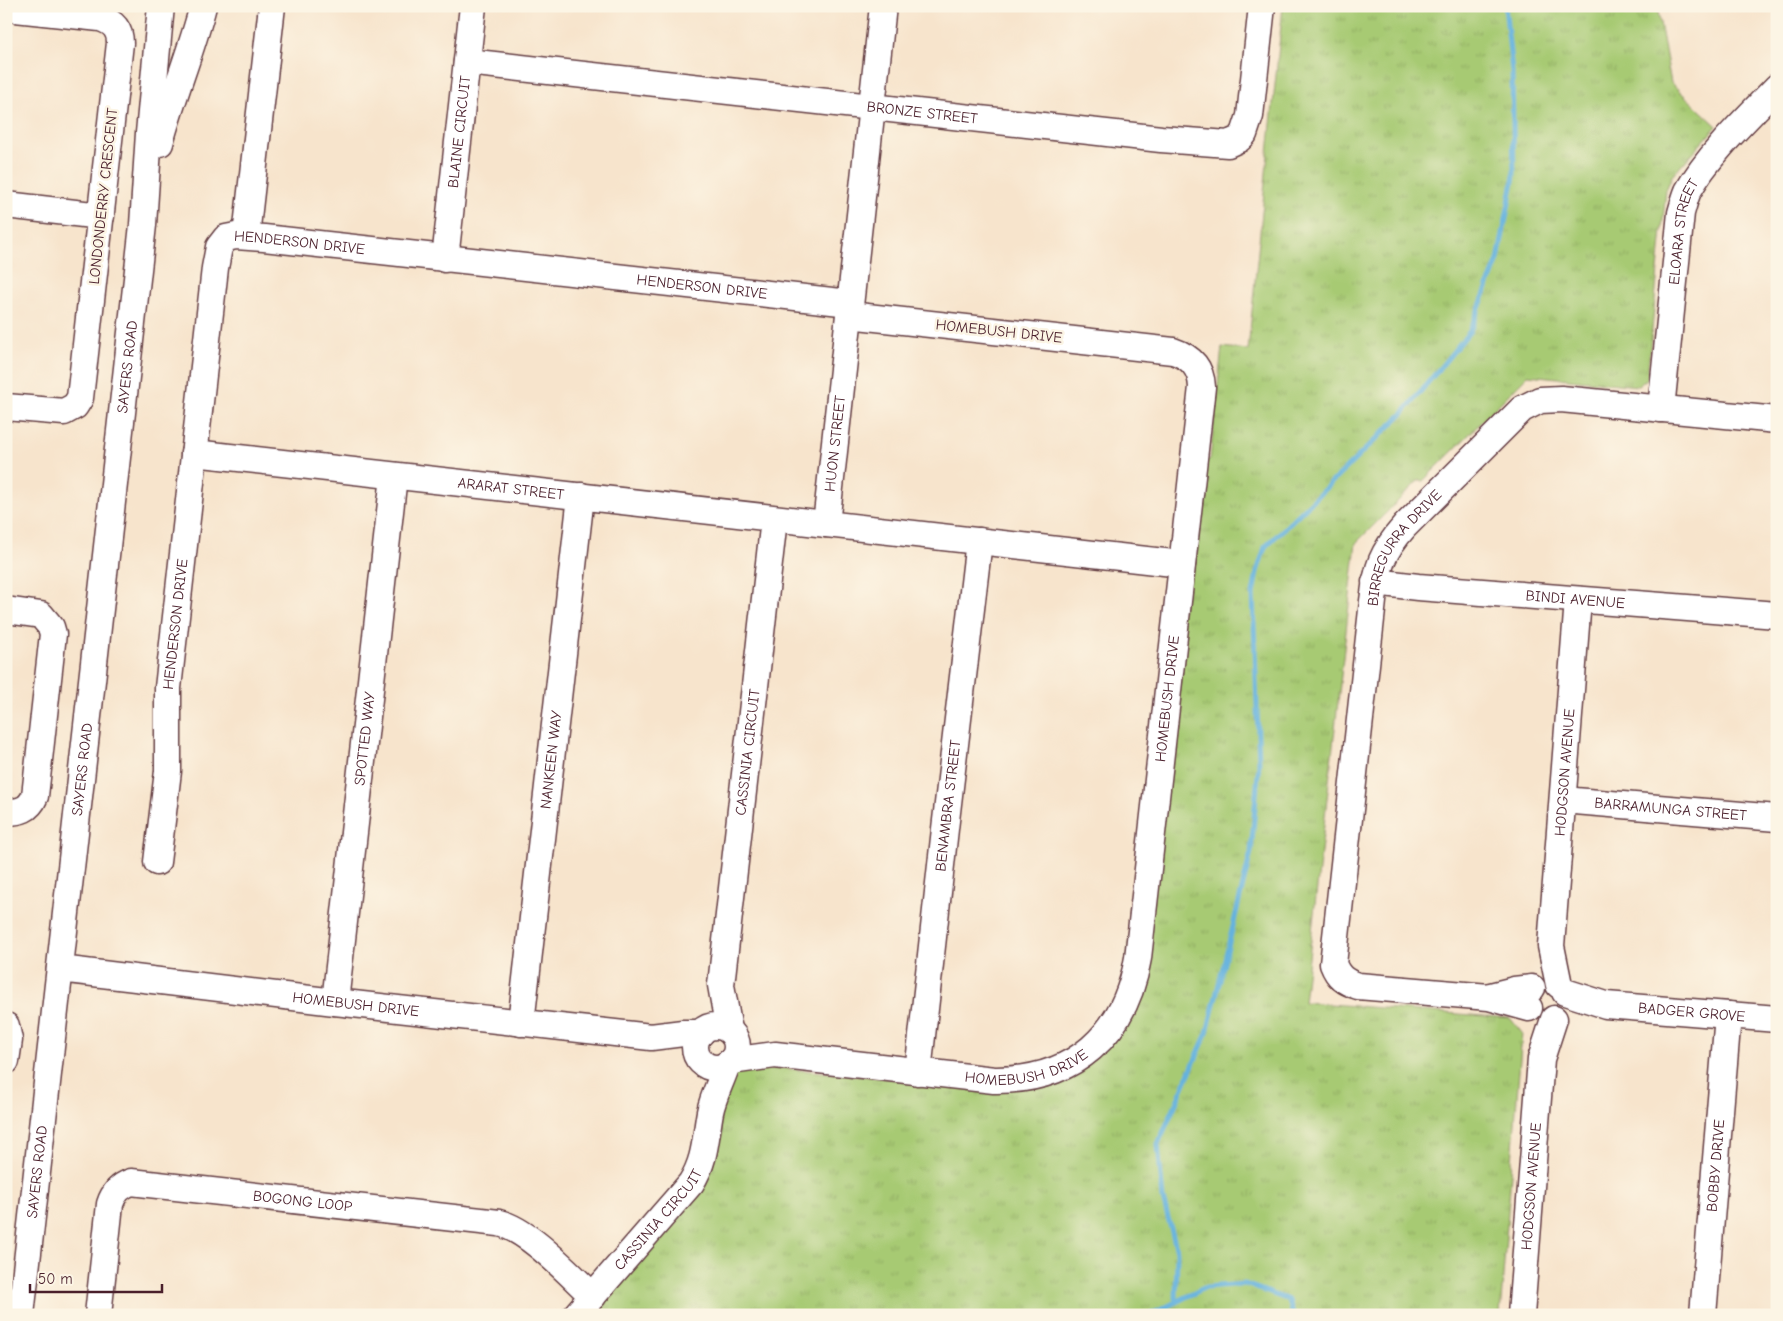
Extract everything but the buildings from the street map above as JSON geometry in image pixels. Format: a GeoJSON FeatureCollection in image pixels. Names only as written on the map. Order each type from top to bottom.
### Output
{"type":"FeatureCollection","features":[{"type":"Feature","properties":{"kind":"street","name":"SAYERS ROAD"},"geometry":{"type":"LineString","coordinates":[[22,1315],[143,225],[149,133],[161,6]]}},
{"type":"Feature","properties":{"kind":"street","name":"SAYERS ROAD"},"geometry":{"type":"LineString","coordinates":[[143,225],[170,107],[197,30],[203,6]]}},
{"type":"Feature","properties":{"kind":"street"},"geometry":{"type":"LineString","coordinates":[[246,236],[272,6]]}},
{"type":"Feature","properties":{"kind":"street","name":"BLAINE CIRCUIT"},"geometry":{"type":"LineString","coordinates":[[444,259],[473,6]]}},
{"type":"Feature","properties":{"kind":"street","name":"HUON STREET"},"geometry":{"type":"LineString","coordinates":[[826,524],[883,6]]}},
{"type":"Feature","properties":{"kind":"street","name":"BRONZE STREET"},"geometry":{"type":"LineString","coordinates":[[467,62],[1222,144],[1234,143],[1244,134],[1250,116],[1262,6]]}},
{"type":"Feature","properties":{"kind":"street","name":"LONDONDERRY CRESCENT"},"geometry":{"type":"LineString","coordinates":[[6,8],[100,18],[109,21],[118,32],[120,43],[81,393],[78,403],[68,412],[59,413],[6,407]]}},
{"type":"Feature","properties":{"kind":"street","name":"ELOARA STREET"},"geometry":{"type":"LineString","coordinates":[[1661,409],[1680,213],[1688,192],[1702,170],[1777,88]]}},
{"type":"Feature","properties":{"kind":"street"},"geometry":{"type":"LineString","coordinates":[[6,205],[101,216]]}},
{"type":"Feature","properties":{"kind":"street","name":"HENDERSON DRIVE"},"geometry":{"type":"LineString","coordinates":[[157,862],[168,771],[168,688],[217,254],[219,247],[226,238],[230,236],[246,236],[850,309]]}},
{"type":"Feature","properties":{"kind":"street","name":"HOMEBUSH DRIVE"},"geometry":{"type":"LineString","coordinates":[[60,969],[651,1037],[775,1055],[918,1072],[1001,1080],[1021,1079],[1050,1072],[1073,1061],[1096,1044],[1118,1018],[1133,985],[1138,958],[1202,387],[1199,370],[1190,359],[1183,354],[1173,351],[850,309]]}},
{"type":"Feature","properties":{"kind":"street","name":"BIRREGURRA DRIVE"},"geometry":{"type":"LineString","coordinates":[[1339,976],[1333,964],[1332,956],[1375,582],[1378,566],[1395,538],[1522,409],[1540,400],[1561,399],[1777,420]]}},
{"type":"Feature","properties":{"kind":"street","name":"ARARAT STREET"},"geometry":{"type":"LineString","coordinates":[[194,453],[826,524]]}},
{"type":"Feature","properties":{"kind":"street","name":"SPOTTED WAY"},"geometry":{"type":"LineString","coordinates":[[335,1002],[394,476]]}},
{"type":"Feature","properties":{"kind":"street","name":"NANKEEN WAY"},"geometry":{"type":"LineString","coordinates":[[521,1023],[581,496]]}},
{"type":"Feature","properties":{"kind":"street","name":"CASSINIA CIRCUIT"},"geometry":{"type":"LineString","coordinates":[[585,1305],[691,1183],[704,1155],[721,985],[774,518]]}},
{"type":"Feature","properties":{"kind":"street"},"geometry":{"type":"LineString","coordinates":[[826,524],[1182,564]]}},
{"type":"Feature","properties":{"kind":"street","name":"BENAMBRA STREET"},"geometry":{"type":"LineString","coordinates":[[918,1072],[979,541]]}},
{"type":"Feature","properties":{"kind":"street","name":"BINDI AVENUE"},"geometry":{"type":"LineString","coordinates":[[1375,582],[1777,616]]}},
{"type":"Feature","properties":{"kind":"street","name":"HODGSON AVENUE"},"geometry":{"type":"LineString","coordinates":[[1521,1315],[1578,600]]}},
{"type":"Feature","properties":{"kind":"street"},"geometry":{"type":"LineString","coordinates":[[6,610],[41,615],[51,627],[53,639],[35,796],[32,802],[22,811],[6,812]]}},
{"type":"Feature","properties":{"kind":"street","name":"BARRAMUNGA STREET"},"geometry":{"type":"LineString","coordinates":[[1563,800],[1777,818]]}},
{"type":"Feature","properties":{"kind":"street","name":"BADGER GROVE"},"geometry":{"type":"LineString","coordinates":[[1339,976],[1345,981],[1358,986],[1489,997],[1514,990],[1546,1000],[1777,1019]]}},
{"type":"Feature","properties":{"kind":"street","name":"BOBBY DRIVE"},"geometry":{"type":"LineString","coordinates":[[1703,1315],[1728,1015]]}},
{"type":"Feature","properties":{"kind":"street"},"geometry":{"type":"LineString","coordinates":[[6,1026],[9,1040],[6,1061]]}},
{"type":"Feature","properties":{"kind":"street","name":"BOGONG LOOP"},"geometry":{"type":"LineString","coordinates":[[98,1315],[110,1204],[117,1190],[131,1182],[509,1225],[523,1233],[585,1305]]}},
{"type":"Feature","properties":{"kind":"green space"},"geometry":{"type":"Polygon","coordinates":[[[1283,6],[1657,6],[1671,83],[1717,126],[1672,176],[1666,190],[1647,379],[1638,386],[1528,375],[1423,481],[1418,481],[1356,543],[1304,1002],[1510,1018],[1522,1033],[1500,1315],[587,1315],[691,1198],[731,1075],[749,1065],[994,1089],[1114,1038],[1206,460],[1210,459],[1222,347],[1248,350],[1283,6]]]}},
{"type":"Feature","properties":{"kind":"waterway"},"geometry":{"type":"LineString","coordinates":[[1176,1302],[1177,1251],[1163,1199],[1158,1144],[1207,1033],[1251,852],[1259,763],[1253,594],[1257,572],[1265,547],[1403,413],[1470,331],[1498,260],[1514,176],[1512,71],[1505,6]]}},
{"type":"Feature","properties":{"kind":"waterway"},"geometry":{"type":"LineString","coordinates":[[1150,1315],[1206,1287],[1245,1284],[1289,1300],[1293,1315]]}},
{"type":"Feature","properties":{"kind":"waterway"},"geometry":{"type":"LineString","coordinates":[[838,1315],[846,1312],[857,1315]]}}]}
